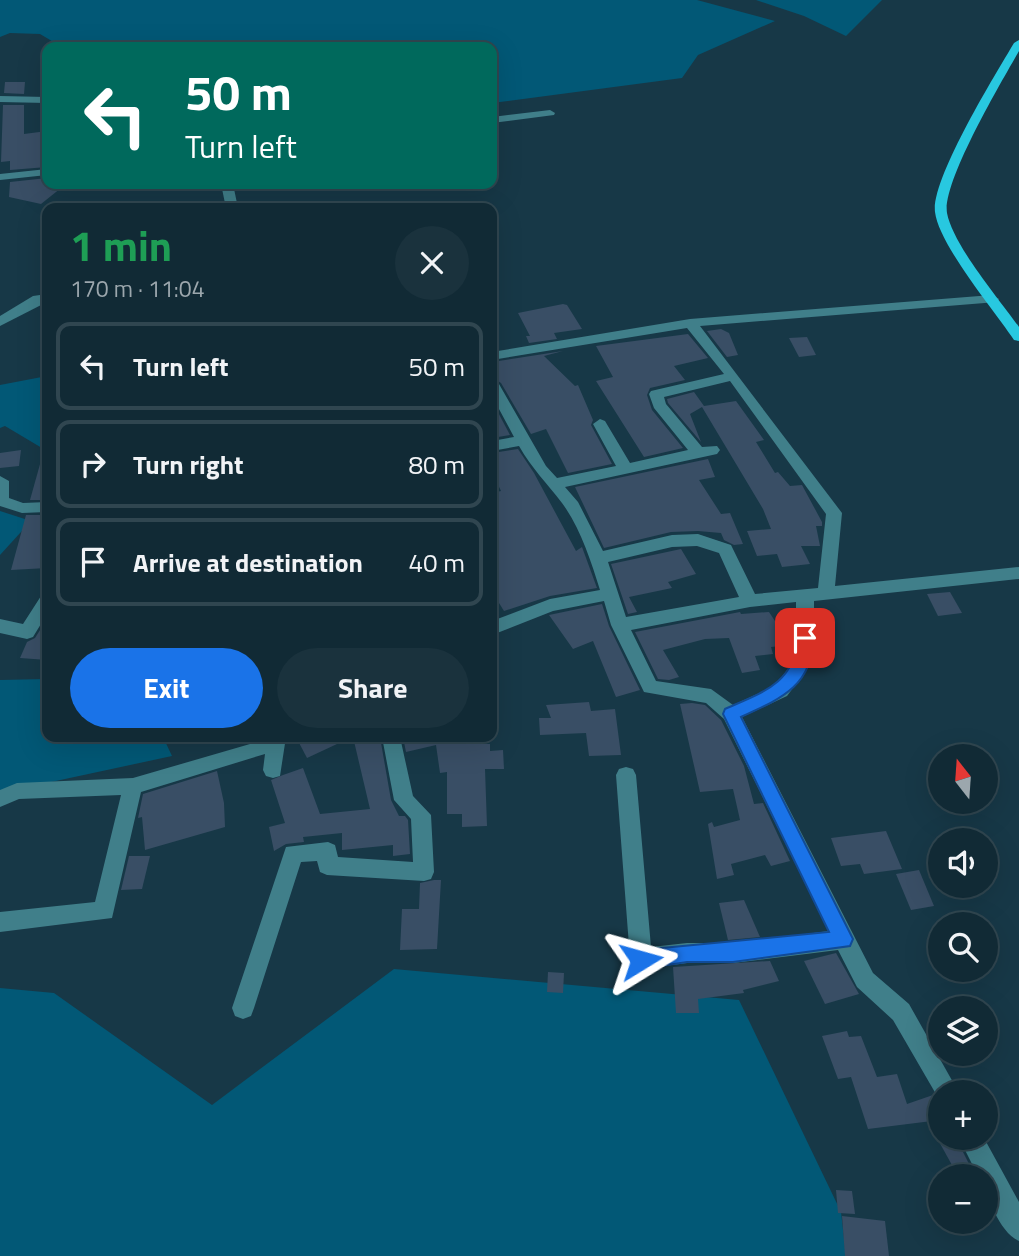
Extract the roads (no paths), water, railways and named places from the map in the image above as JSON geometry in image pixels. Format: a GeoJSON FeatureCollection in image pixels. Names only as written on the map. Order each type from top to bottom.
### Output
{"type":"FeatureCollection","features":[{"type":"Feature","properties":{"kind":"main road"},"geometry":{"type":"LineString","coordinates":[[1019,43],[979,110],[942,195],[941,213],[952,241],[1019,337]]}},
{"type":"Feature","properties":{"kind":"street"},"geometry":{"type":"LineString","coordinates":[[0,99],[42,100]]}},
{"type":"Feature","properties":{"kind":"street"},"geometry":{"type":"LineString","coordinates":[[497,119],[550,113]]}},
{"type":"Feature","properties":{"kind":"street"},"geometry":{"type":"LineString","coordinates":[[0,177],[42,173]]}},
{"type":"Feature","properties":{"kind":"street"},"geometry":{"type":"LineString","coordinates":[[0,322],[42,299]]}},
{"type":"Feature","properties":{"kind":"street"},"geometry":{"type":"LineString","coordinates":[[497,355],[690,323],[992,299]]}},
{"type":"Feature","properties":{"kind":"street"},"geometry":{"type":"LineString","coordinates":[[690,323],[733,376],[834,513],[826,593]]}},
{"type":"Feature","properties":{"kind":"street"},"geometry":{"type":"LineString","coordinates":[[554,484],[705,451],[659,405],[656,394],[733,376]]}},
{"type":"Feature","properties":{"kind":"street"},"geometry":{"type":"LineString","coordinates":[[497,393],[540,469],[570,502],[598,558],[620,625],[650,687],[712,696],[731,714],[865,981],[901,1012],[939,1080]]}},
{"type":"Feature","properties":{"kind":"street"},"geometry":{"type":"LineString","coordinates":[[600,424],[625,468]]}},
{"type":"Feature","properties":{"kind":"street"},"geometry":{"type":"LineString","coordinates":[[497,445],[524,440]]}},
{"type":"Feature","properties":{"kind":"street"},"geometry":{"type":"LineString","coordinates":[[1,481],[1,501],[22,508],[42,507]]}},
{"type":"Feature","properties":{"kind":"street"},"geometry":{"type":"LineString","coordinates":[[598,558],[672,541],[698,540],[725,549],[750,601]]}},
{"type":"Feature","properties":{"kind":"street"},"geometry":{"type":"LineString","coordinates":[[620,625],[750,601],[1019,573]]}},
{"type":"Feature","properties":{"kind":"street"},"geometry":{"type":"LineString","coordinates":[[497,626],[550,605],[610,594]]}},
{"type":"Feature","properties":{"kind":"street"},"geometry":{"type":"LineString","coordinates":[[731,714],[781,691],[805,659],[805,595]]}},
{"type":"Feature","properties":{"kind":"street"},"geometry":{"type":"LineString","coordinates":[[0,626],[27,632],[42,608]]}},
{"type":"Feature","properties":{"kind":"street"},"geometry":{"type":"LineString","coordinates":[[0,799],[17,791],[133,786],[256,750],[268,742]]}},
{"type":"Feature","properties":{"kind":"street"},"geometry":{"type":"LineString","coordinates":[[273,770],[276,742]]}},
{"type":"Feature","properties":{"kind":"street"},"geometry":{"type":"LineString","coordinates":[[243,1008],[293,853],[328,851],[327,866],[425,872],[421,816],[404,800],[392,742]]}},
{"type":"Feature","properties":{"kind":"street"},"geometry":{"type":"LineString","coordinates":[[625,775],[641,960],[687,953],[733,953],[843,939]]}},
{"type":"Feature","properties":{"kind":"street"},"geometry":{"type":"LineString","coordinates":[[0,922],[104,911],[133,786]]}},
{"type":"Feature","properties":{"kind":"street"},"geometry":{"type":"LineString","coordinates":[[977,1150],[1019,1228]]}}]}
